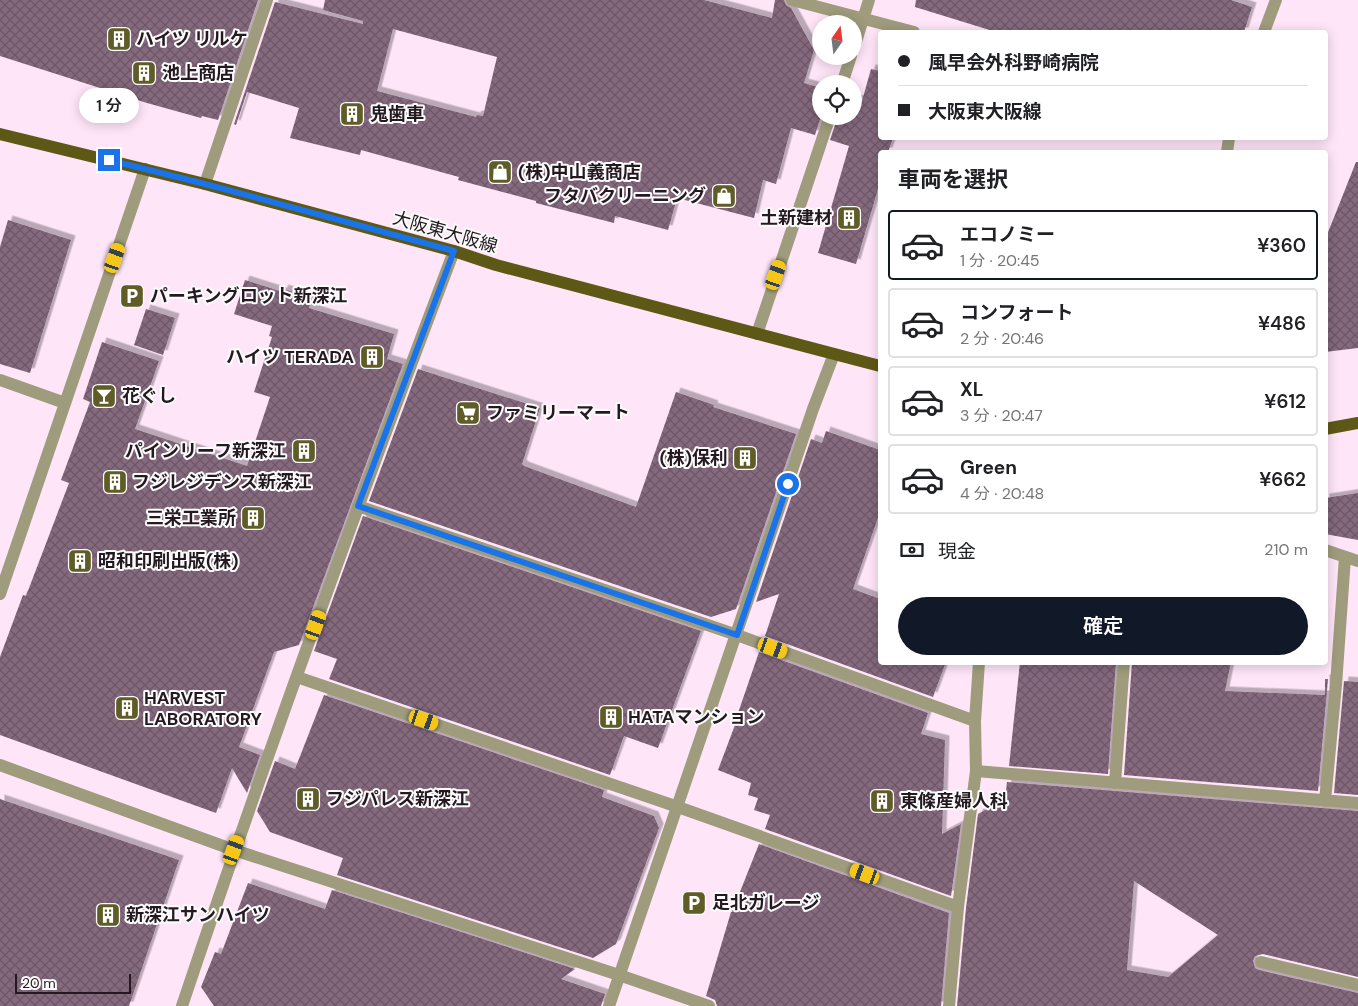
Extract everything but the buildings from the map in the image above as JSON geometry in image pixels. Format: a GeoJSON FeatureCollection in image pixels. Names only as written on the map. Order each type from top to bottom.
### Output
{"type":"FeatureCollection","features":[{"type":"Feature","properties":{"kind":"main road","name":"大阪東大阪線"},"geometry":{"type":"LineString","coordinates":[[0,134],[205,184],[454,251],[496,265],[878,365]]}},
{"type":"Feature","properties":{"kind":"main road"},"geometry":{"type":"LineString","coordinates":[[1328,428],[1358,423]]}},
{"type":"Feature","properties":{"kind":"street"},"geometry":{"type":"LineString","coordinates":[[205,184],[267,0]]}},
{"type":"Feature","properties":{"kind":"street"},"geometry":{"type":"LineString","coordinates":[[792,0],[906,30]]}},
{"type":"Feature","properties":{"kind":"street"},"geometry":{"type":"LineString","coordinates":[[862,25],[869,0]]}},
{"type":"Feature","properties":{"kind":"street"},"geometry":{"type":"LineString","coordinates":[[1265,30],[1276,0]]}},
{"type":"Feature","properties":{"kind":"street"},"geometry":{"type":"LineString","coordinates":[[757,334],[827,125]]}},
{"type":"Feature","properties":{"kind":"street"},"geometry":{"type":"LineString","coordinates":[[0,594],[145,169]]}},
{"type":"Feature","properties":{"kind":"street"},"geometry":{"type":"LineString","coordinates":[[182,1006],[234,850],[358,506],[454,251]]}},
{"type":"Feature","properties":{"kind":"street"},"geometry":{"type":"LineString","coordinates":[[609,1006],[813,409],[834,354]]}},
{"type":"Feature","properties":{"kind":"street"},"geometry":{"type":"LineString","coordinates":[[0,380],[65,403]]}},
{"type":"Feature","properties":{"kind":"street"},"geometry":{"type":"LineString","coordinates":[[358,506],[737,635],[975,721]]}},
{"type":"Feature","properties":{"kind":"street"},"geometry":{"type":"LineString","coordinates":[[1328,551],[1358,561]]}},
{"type":"Feature","properties":{"kind":"street"},"geometry":{"type":"LineString","coordinates":[[1325,800],[1336,685],[1345,557]]}},
{"type":"Feature","properties":{"kind":"street"},"geometry":{"type":"LineString","coordinates":[[949,1006],[958,907],[976,771],[975,721],[979,665]]}},
{"type":"Feature","properties":{"kind":"street"},"geometry":{"type":"LineString","coordinates":[[1115,783],[1124,665]]}},
{"type":"Feature","properties":{"kind":"street"},"geometry":{"type":"LineString","coordinates":[[297,677],[678,807],[958,907]]}},
{"type":"Feature","properties":{"kind":"street"},"geometry":{"type":"LineString","coordinates":[[0,765],[234,850],[619,975],[708,1006]]}},
{"type":"Feature","properties":{"kind":"street"},"geometry":{"type":"LineString","coordinates":[[976,771],[1358,803]]}},
{"type":"Feature","properties":{"kind":"street"},"geometry":{"type":"LineString","coordinates":[[1261,962],[1358,985]]}},
{"type":"Feature","properties":{"kind":"place","name":"ハイツ リルケ"},"geometry":{"type":"Point","coordinates":[119,39]}},
{"type":"Feature","properties":{"kind":"place","name":"池上商店"},"geometry":{"type":"Point","coordinates":[144,73]}},
{"type":"Feature","properties":{"kind":"place","name":"鬼歯車"},"geometry":{"type":"Point","coordinates":[352,114]}},
{"type":"Feature","properties":{"kind":"place","name":"(株)中山義商店"},"geometry":{"type":"Point","coordinates":[500,172]}},
{"type":"Feature","properties":{"kind":"place","name":"フタバクリーニング"},"geometry":{"type":"Point","coordinates":[724,196]}},
{"type":"Feature","properties":{"kind":"place","name":"土新建材"},"geometry":{"type":"Point","coordinates":[849,218]}},
{"type":"Feature","properties":{"kind":"place","name":"パーキングロット新深江"},"geometry":{"type":"Point","coordinates":[132,296]}},
{"type":"Feature","properties":{"kind":"place","name":"ハイツ TERADA"},"geometry":{"type":"Point","coordinates":[372,357]}},
{"type":"Feature","properties":{"kind":"place","name":"花ぐし"},"geometry":{"type":"Point","coordinates":[104,396]}},
{"type":"Feature","properties":{"kind":"place","name":"ファミリーマート"},"geometry":{"type":"Point","coordinates":[468,413]}},
{"type":"Feature","properties":{"kind":"place","name":"パインリーフ新深江"},"geometry":{"type":"Point","coordinates":[304,451]}},
{"type":"Feature","properties":{"kind":"place","name":"(株)保利"},"geometry":{"type":"Point","coordinates":[745,458]}},
{"type":"Feature","properties":{"kind":"place","name":"フジレジデンス新深江"},"geometry":{"type":"Point","coordinates":[115,482]}},
{"type":"Feature","properties":{"kind":"place","name":"三栄工業所"},"geometry":{"type":"Point","coordinates":[253,518]}},
{"type":"Feature","properties":{"kind":"place","name":"昭和印刷出版(株)"},"geometry":{"type":"Point","coordinates":[80,561]}},
{"type":"Feature","properties":{"kind":"place","name":"HARVEST LABORATORY"},"geometry":{"type":"Point","coordinates":[127,708]}},
{"type":"Feature","properties":{"kind":"place","name":"HATAマンション"},"geometry":{"type":"Point","coordinates":[611,717]}},
{"type":"Feature","properties":{"kind":"place","name":"フジパレス新深江"},"geometry":{"type":"Point","coordinates":[308,799]}},
{"type":"Feature","properties":{"kind":"place","name":"東條産婦人科"},"geometry":{"type":"Point","coordinates":[882,801]}},
{"type":"Feature","properties":{"kind":"place","name":"足北ガレージ"},"geometry":{"type":"Point","coordinates":[694,903]}},
{"type":"Feature","properties":{"kind":"place","name":"新深江サンハイツ"},"geometry":{"type":"Point","coordinates":[108,915]}},
{"type":"Feature","properties":{"kind":"route"},"geometry":{"type":"LineString","coordinates":[[109,160],[454,251],[358,506],[737,635],[788,484]]}}]}
